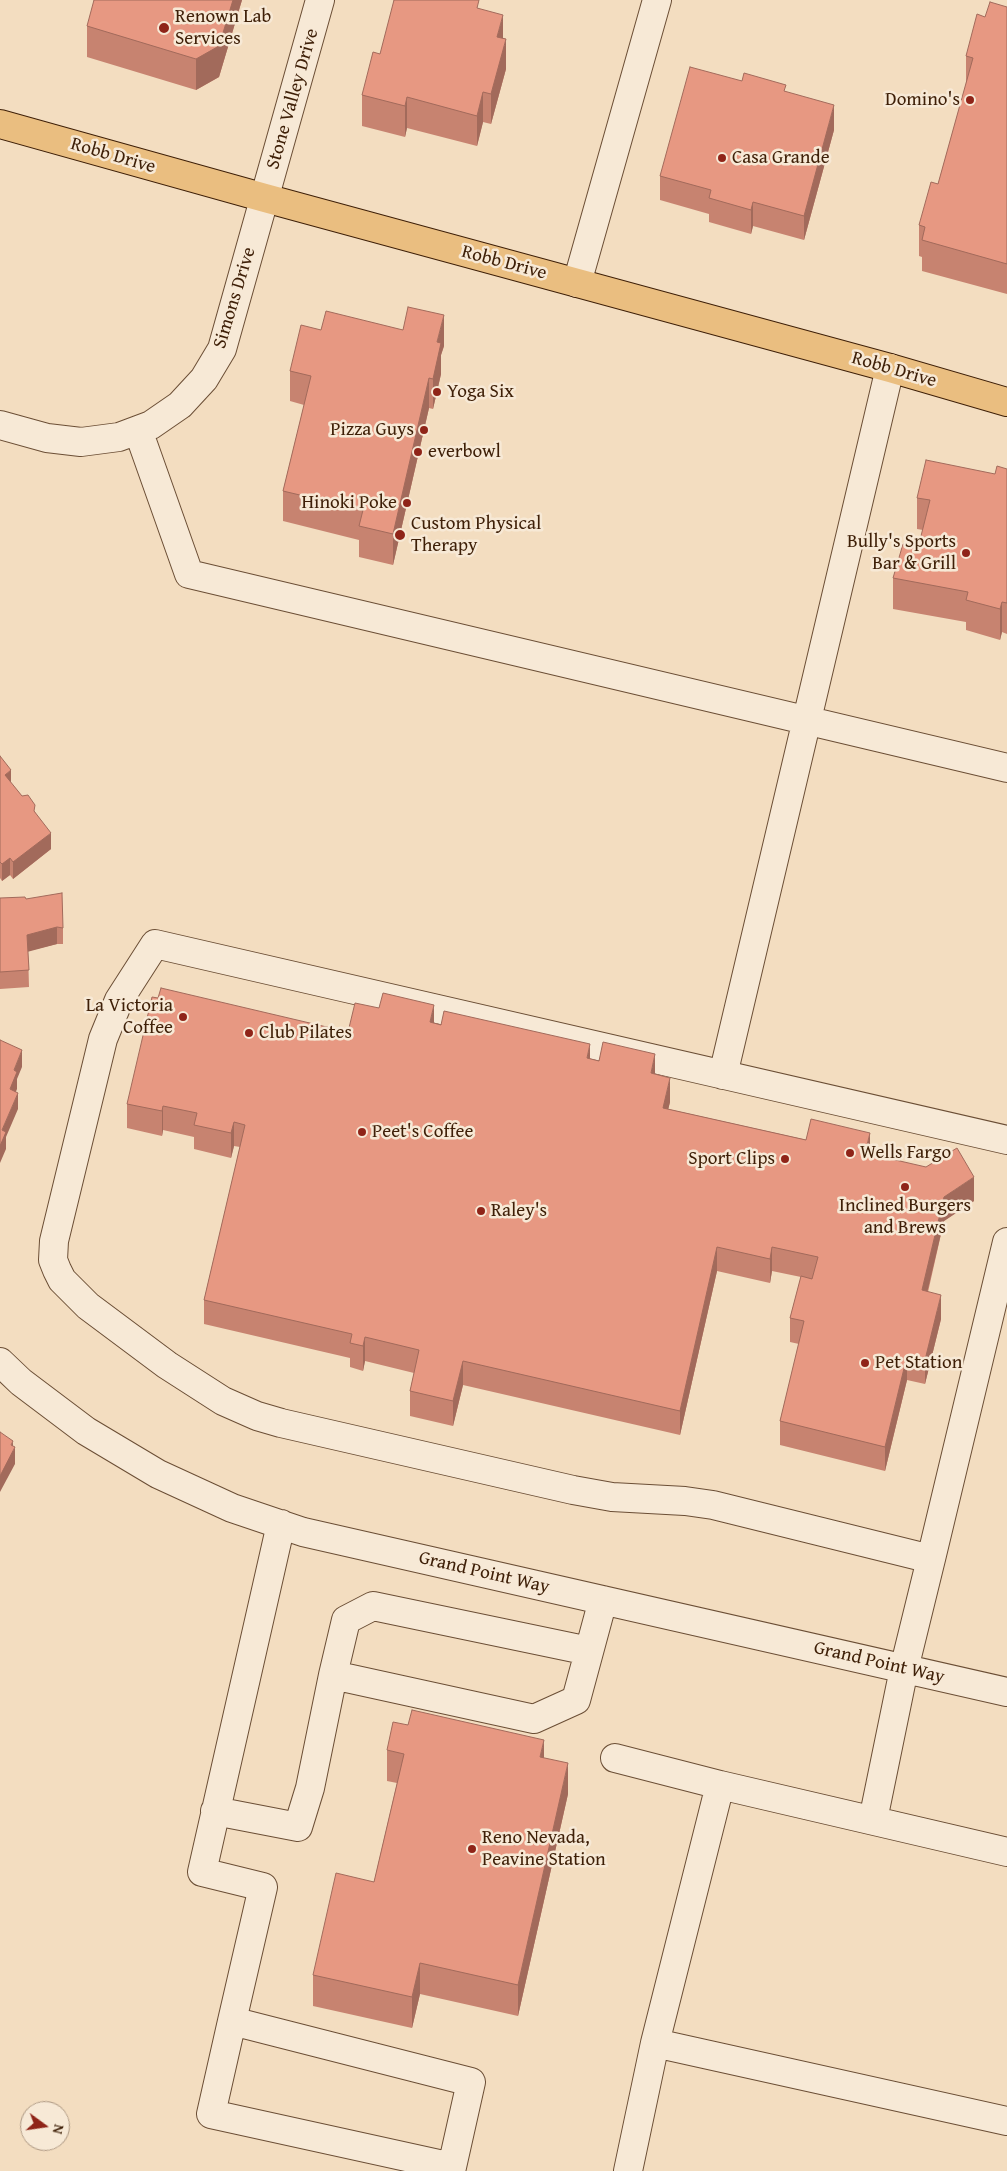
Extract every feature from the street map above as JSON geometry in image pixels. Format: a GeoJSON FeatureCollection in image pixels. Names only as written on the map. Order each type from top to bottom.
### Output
{"type":"FeatureCollection","features":[{"type":"Feature","properties":{"kind":"main road","name":"Robb Drive"},"geometry":{"type":"LineString","coordinates":[[0,124],[890,368],[1007,402]]}},
{"type":"Feature","properties":{"kind":"street","name":"Stone Valley Drive"},"geometry":{"type":"LineString","coordinates":[[265,198],[320,0]]}},
{"type":"Feature","properties":{"kind":"street"},"geometry":{"type":"LineString","coordinates":[[577,283],[658,0]]}},
{"type":"Feature","properties":{"kind":"street","name":"Simons Drive"},"geometry":{"type":"LineString","coordinates":[[0,425],[47,438],[81,442],[118,437],[138,430],[151,425],[180,405],[204,379],[222,349],[265,198]]}},
{"type":"Feature","properties":{"kind":"street"},"geometry":{"type":"LineString","coordinates":[[723,1075],[890,368]]}},
{"type":"Feature","properties":{"kind":"street"},"geometry":{"type":"LineString","coordinates":[[138,430],[189,574],[1007,768]]}},
{"type":"Feature","properties":{"kind":"street"},"geometry":{"type":"LineString","coordinates":[[931,1559],[713,1505],[685,1501],[612,1497],[573,1490],[257,1416],[223,1401],[167,1365],[88,1306],[62,1280],[53,1260],[54,1241],[103,1039],[119,1000],[155,944],[1007,1140]]}},
{"type":"Feature","properties":{"kind":"street"},"geometry":{"type":"LineString","coordinates":[[873,1820],[904,1668],[1007,1242]]}},
{"type":"Feature","properties":{"kind":"street","name":"Grand Point Way"},"geometry":{"type":"LineString","coordinates":[[0,1362],[21,1382],[86,1431],[158,1474],[232,1508],[303,1532],[1007,1692]]}},
{"type":"Feature","properties":{"kind":"street"},"geometry":{"type":"LineString","coordinates":[[232,2020],[471,2082],[452,2167],[211,2114],[232,2020],[263,1887],[202,1872],[281,1524]]}},
{"type":"Feature","properties":{"kind":"street"},"geometry":{"type":"LineString","coordinates":[[333,1675],[534,1719],[576,1700],[603,1600]]}},
{"type":"Feature","properties":{"kind":"street"},"geometry":{"type":"LineString","coordinates":[[216,1812],[298,1827],[310,1788],[346,1620],[373,1606],[590,1651]]}},
{"type":"Feature","properties":{"kind":"street"},"geometry":{"type":"LineString","coordinates":[[615,1758],[720,1785],[1007,1852]]}},
{"type":"Feature","properties":{"kind":"street"},"geometry":{"type":"LineString","coordinates":[[628,2171],[655,2043],[720,1785]]}},
{"type":"Feature","properties":{"kind":"street"},"geometry":{"type":"LineString","coordinates":[[655,2043],[1007,2121]]}},
{"type":"Feature","properties":{"kind":"building"},"geometry":{"type":"Polygon","coordinates":[[[94,0],[233,0],[219,46],[196,59],[87,26],[94,0]]]}},
{"type":"Feature","properties":{"kind":"building"},"geometry":{"type":"Polygon","coordinates":[[[394,0],[479,0],[477,8],[503,15],[497,37],[506,39],[491,94],[483,92],[477,116],[407,97],[405,106],[362,95],[373,52],[380,54],[394,0]]]}},
{"type":"Feature","properties":{"kind":"building"},"geometry":{"type":"Polygon","coordinates":[[[990,2],[1007,7],[1007,264],[922,240],[925,227],[919,225],[931,182],[938,184],[973,58],[966,56],[977,14],[985,17],[990,2]]]}},
{"type":"Feature","properties":{"kind":"building"},"geometry":{"type":"Polygon","coordinates":[[[690,67],[742,81],[744,73],[786,85],[784,91],[834,105],[804,216],[753,202],[751,210],[709,198],[711,190],[660,176],[690,67]]]}},
{"type":"Feature","properties":{"kind":"building"},"geometry":{"type":"Polygon","coordinates":[[[408,307],[444,315],[437,342],[441,343],[433,379],[429,378],[393,534],[359,526],[363,510],[283,491],[311,376],[290,371],[301,325],[321,330],[326,311],[403,330],[408,307]]]}},
{"type":"Feature","properties":{"kind":"building","name":"Bully's Sports Bar & Grill"},"geometry":{"type":"Polygon","coordinates":[[[926,460],[995,474],[997,466],[1007,469],[1007,603],[1002,602],[1000,609],[966,600],[968,592],[893,578],[903,544],[918,548],[930,500],[917,498],[926,460]]]}},
{"type":"Feature","properties":{"kind":"building"},"geometry":{"type":"Polygon","coordinates":[[[0,756],[11,770],[5,775],[22,796],[28,795],[35,805],[34,811],[51,833],[13,862],[10,858],[2,864],[0,862],[0,756]]]}},
{"type":"Feature","properties":{"kind":"building"},"geometry":{"type":"Polygon","coordinates":[[[62,893],[63,928],[57,927],[27,935],[29,970],[0,972],[0,898],[25,897],[26,899],[62,893]]]}},
{"type":"Feature","properties":{"kind":"building","name":"Raley's"},"geometry":{"type":"Polygon","coordinates":[[[161,988],[348,1032],[355,1003],[379,1008],[383,993],[434,1005],[430,1022],[441,1025],[444,1011],[590,1044],[587,1058],[599,1061],[603,1042],[655,1054],[651,1073],[670,1078],[663,1108],[806,1140],[811,1119],[870,1133],[865,1153],[926,1167],[957,1148],[974,1177],[944,1197],[922,1290],[941,1295],[925,1360],[907,1356],[885,1447],[780,1421],[804,1321],[790,1318],[801,1276],[812,1279],[818,1257],[772,1247],[770,1259],[717,1247],[680,1411],[463,1361],[453,1401],[410,1391],[419,1350],[365,1337],[363,1346],[350,1343],[352,1334],[204,1300],[245,1125],[234,1122],[231,1133],[194,1125],[197,1113],[163,1106],[162,1111],[127,1104],[152,997],[158,998],[161,988]]]}},
{"type":"Feature","properties":{"kind":"building"},"geometry":{"type":"Polygon","coordinates":[[[0,1040],[22,1050],[14,1070],[17,1072],[10,1089],[18,1093],[2,1130],[6,1132],[0,1146],[0,1040]]]}},
{"type":"Feature","properties":{"kind":"building"},"geometry":{"type":"Polygon","coordinates":[[[0,1432],[13,1441],[11,1445],[15,1447],[0,1476],[0,1432]]]}},
{"type":"Feature","properties":{"kind":"building","name":"Reno Nevada, Peavine Station"},"geometry":{"type":"Polygon","coordinates":[[[412,1710],[544,1740],[540,1757],[568,1763],[518,1985],[420,1963],[412,1997],[313,1975],[336,1873],[374,1882],[404,1754],[387,1750],[393,1722],[408,1725],[412,1710]]]}},
{"type":"Feature","properties":{"kind":"place","name":"Renown Lab Services"},"geometry":{"type":"Point","coordinates":[164,28]}},
{"type":"Feature","properties":{"kind":"place","name":"Domino's"},"geometry":{"type":"Point","coordinates":[970,100]}},
{"type":"Feature","properties":{"kind":"place","name":"Casa Grande"},"geometry":{"type":"Point","coordinates":[722,158]}},
{"type":"Feature","properties":{"kind":"place","name":"Yoga Six"},"geometry":{"type":"Point","coordinates":[437,392]}},
{"type":"Feature","properties":{"kind":"place","name":"Pizza Guys"},"geometry":{"type":"Point","coordinates":[424,430]}},
{"type":"Feature","properties":{"kind":"place","name":"everbowl"},"geometry":{"type":"Point","coordinates":[418,452]}},
{"type":"Feature","properties":{"kind":"place","name":"Hinoki Poke"},"geometry":{"type":"Point","coordinates":[407,503]}},
{"type":"Feature","properties":{"kind":"place","name":"Custom Physical Therapy"},"geometry":{"type":"Point","coordinates":[400,535]}},
{"type":"Feature","properties":{"kind":"place","name":"Bully's Sports Bar & Grill"},"geometry":{"type":"Point","coordinates":[966,553]}},
{"type":"Feature","properties":{"kind":"place","name":"La Victoria Coffee"},"geometry":{"type":"Point","coordinates":[183,1017]}},
{"type":"Feature","properties":{"kind":"place","name":"Club Pilates"},"geometry":{"type":"Point","coordinates":[249,1033]}},
{"type":"Feature","properties":{"kind":"place","name":"Peet's Coffee"},"geometry":{"type":"Point","coordinates":[362,1132]}},
{"type":"Feature","properties":{"kind":"place","name":"Wells Fargo"},"geometry":{"type":"Point","coordinates":[850,1153]}},
{"type":"Feature","properties":{"kind":"place","name":"Sport Clips"},"geometry":{"type":"Point","coordinates":[785,1159]}},
{"type":"Feature","properties":{"kind":"place","name":"Inclined Burgers and Brews"},"geometry":{"type":"Point","coordinates":[905,1187]}},
{"type":"Feature","properties":{"kind":"place","name":"Raley's"},"geometry":{"type":"Point","coordinates":[481,1211]}},
{"type":"Feature","properties":{"kind":"place","name":"Pet Station"},"geometry":{"type":"Point","coordinates":[865,1363]}},
{"type":"Feature","properties":{"kind":"place","name":"Reno Nevada, Peavine Station"},"geometry":{"type":"Point","coordinates":[472,1849]}}]}
